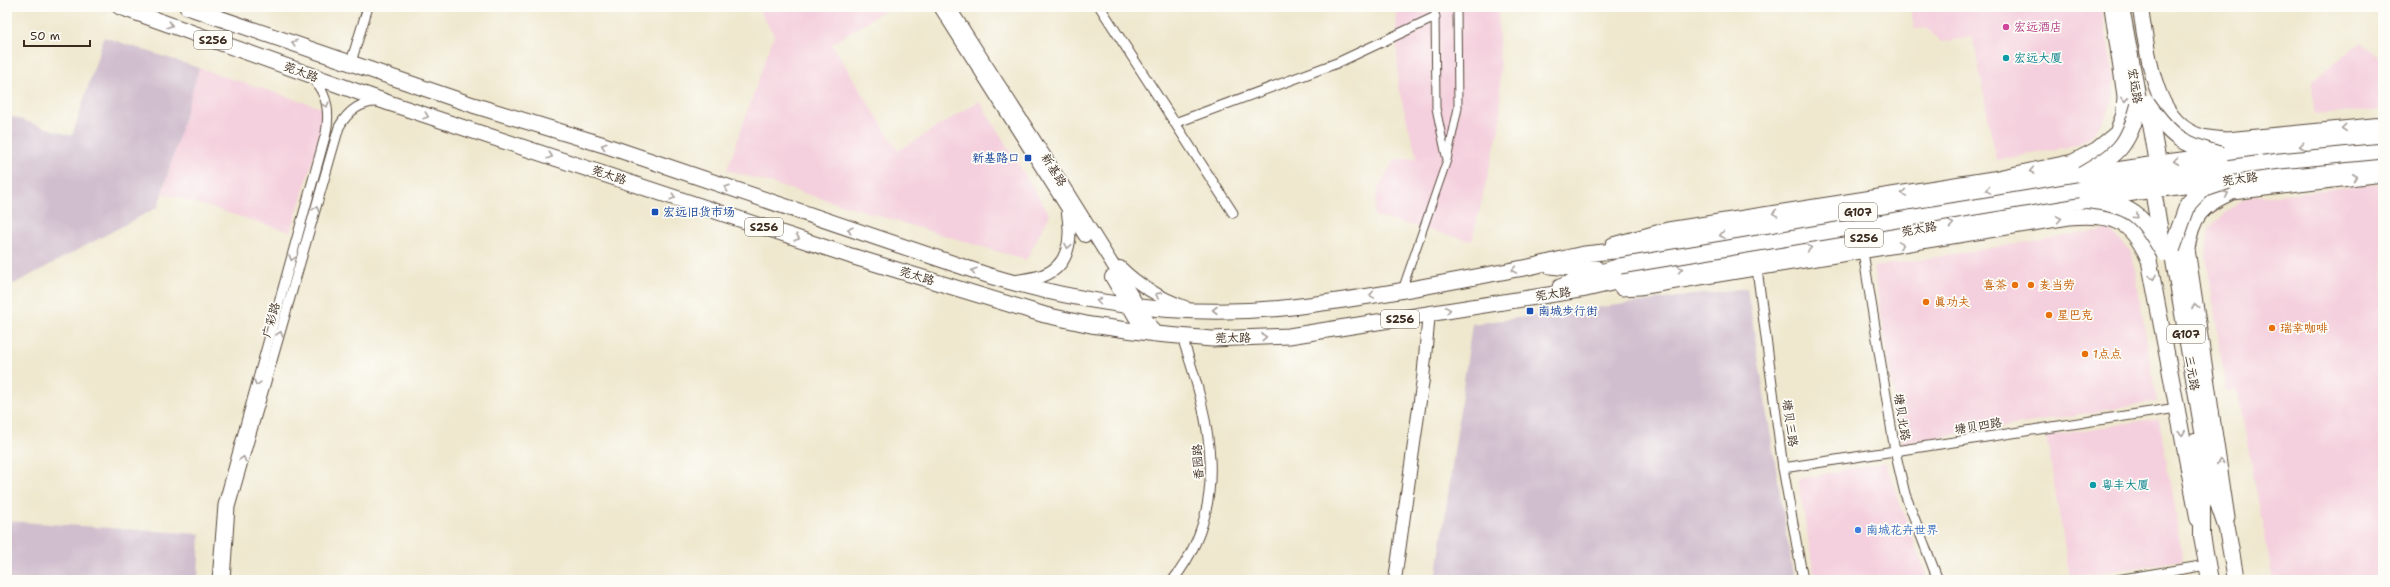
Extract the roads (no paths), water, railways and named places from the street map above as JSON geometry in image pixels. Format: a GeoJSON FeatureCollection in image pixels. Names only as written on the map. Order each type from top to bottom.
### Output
{"type":"FeatureCollection","features":[{"type":"Feature","properties":{"kind":"highway","name":"宏远路"},"geometry":{"type":"LineString","coordinates":[[2121,7],[2143,104]]}},
{"type":"Feature","properties":{"kind":"highway","name":"宏远路"},"geometry":{"type":"LineString","coordinates":[[2131,7],[2143,104],[2153,164]]}},
{"type":"Feature","properties":{"kind":"highway"},"geometry":{"type":"LineString","coordinates":[[2082,175],[2119,151],[2132,130],[2143,104],[2178,139],[2194,148],[2221,155]]}},
{"type":"Feature","properties":{"kind":"highway","name":"三元路"},"geometry":{"type":"LineString","coordinates":[[2153,164],[2196,420],[2202,496],[2202,536],[2208,572]]}},
{"type":"Feature","properties":{"kind":"highway"},"geometry":{"type":"LineString","coordinates":[[2087,200],[2114,203],[2133,212],[2168,251],[2188,204],[2201,190],[2228,181]]}},
{"type":"Feature","properties":{"kind":"highway","name":"三元路"},"geometry":{"type":"LineString","coordinates":[[2196,420],[2215,494],[2228,529],[2236,580]]}},
{"type":"Feature","properties":{"kind":"main road","name":"莞太路"},"geometry":{"type":"LineString","coordinates":[[120,7],[389,103],[851,256],[1045,315],[1091,325],[1150,334],[1182,337],[1212,339],[1289,336],[1342,329],[1429,313],[1545,294],[1586,289],[1642,276],[2087,200],[2228,181],[2383,163]]}},
{"type":"Feature","properties":{"kind":"main road","name":"莞太路"},"geometry":{"type":"LineString","coordinates":[[187,7],[473,105],[604,145],[1011,282],[1053,293],[1157,310],[1291,307],[1402,290],[1541,265],[1578,255],[1634,250],[2153,164],[2221,155],[2383,138]]}},
{"type":"Feature","properties":{"kind":"main road"},"geometry":{"type":"LineString","coordinates":[[2112,7],[2125,96],[2124,114],[2117,133],[2105,147],[2098,165],[2097,184],[2102,202],[2113,217],[2141,240],[2150,260],[2202,536]]}},
{"type":"Feature","properties":{"kind":"main road"},"geometry":{"type":"LineString","coordinates":[[2140,7],[2154,80],[2160,98],[2173,118],[2202,144],[2210,162],[2212,180],[2208,199],[2189,231],[2186,249],[2224,493],[2228,529]]}},
{"type":"Feature","properties":{"kind":"main road"},"geometry":{"type":"LineString","coordinates":[[1578,255],[1668,230],[2036,171],[2072,162],[2096,150],[2117,133],[2133,123],[2152,119],[2172,122],[2202,137],[2228,140],[2383,125]]}},
{"type":"Feature","properties":{"kind":"main road"},"geometry":{"type":"LineString","coordinates":[[1541,265],[1579,270],[1620,266],[2156,177],[2280,161],[2383,151]]}},
{"type":"Feature","properties":{"kind":"main road"},"geometry":{"type":"LineString","coordinates":[[1586,289],[1639,287],[1863,252],[2069,217],[2092,215],[2114,218],[2128,228],[2146,234],[2166,234],[2184,227],[2198,215],[2209,202],[2232,192],[2383,174]]}},
{"type":"Feature","properties":{"kind":"main road"},"geometry":{"type":"LineString","coordinates":[[1545,294],[1582,278],[1620,266]]}},
{"type":"Feature","properties":{"kind":"street"},"geometry":{"type":"LineString","coordinates":[[351,62],[368,7]]}},
{"type":"Feature","properties":{"kind":"street","name":"新基路"},"geometry":{"type":"LineString","coordinates":[[940,7],[1068,208],[1134,307]]}},
{"type":"Feature","properties":{"kind":"street","name":"新基路"},"geometry":{"type":"LineString","coordinates":[[949,7],[1107,256],[1150,334]]}},
{"type":"Feature","properties":{"kind":"street"},"geometry":{"type":"LineString","coordinates":[[1100,7],[1233,213]]}},
{"type":"Feature","properties":{"kind":"street"},"geometry":{"type":"LineString","coordinates":[[1435,7],[1436,108],[1447,160]]}},
{"type":"Feature","properties":{"kind":"street"},"geometry":{"type":"LineString","coordinates":[[1402,290],[1447,160],[1458,108],[1457,7]]}},
{"type":"Feature","properties":{"kind":"street"},"geometry":{"type":"LineString","coordinates":[[1175,123],[1337,63],[1435,17]]}},
{"type":"Feature","properties":{"kind":"street","name":"广彩路"},"geometry":{"type":"LineString","coordinates":[[217,580],[223,505],[326,133],[329,117],[321,89],[306,73]]}},
{"type":"Feature","properties":{"kind":"street","name":"广彩路"},"geometry":{"type":"LineString","coordinates":[[225,580],[230,507],[339,127],[344,118],[362,104],[389,103]]}},
{"type":"Feature","properties":{"kind":"street"},"geometry":{"type":"LineString","coordinates":[[1011,282],[1041,276],[1054,270],[1064,260],[1070,238],[1068,208]]}},
{"type":"Feature","properties":{"kind":"street","name":"塘贝北路"},"geometry":{"type":"LineString","coordinates":[[1863,252],[1895,451],[1905,494],[1938,580]]}},
{"type":"Feature","properties":{"kind":"street"},"geometry":{"type":"LineString","coordinates":[[1107,256],[1136,283],[1170,302],[1194,310]]}},
{"type":"Feature","properties":{"kind":"street","name":"塘贝三路"},"geometry":{"type":"LineString","coordinates":[[1757,269],[1783,468],[1803,580]]}},
{"type":"Feature","properties":{"kind":"street"},"geometry":{"type":"LineString","coordinates":[[1395,580],[1423,379],[1429,313]]}},
{"type":"Feature","properties":{"kind":"street","name":"香园路"},"geometry":{"type":"LineString","coordinates":[[1173,580],[1196,547],[1207,514],[1211,489],[1211,457],[1207,428],[1194,371],[1182,337]]}},
{"type":"Feature","properties":{"kind":"street","name":"塘贝四路"},"geometry":{"type":"LineString","coordinates":[[1783,468],[2177,408]]}},
{"type":"Feature","properties":{"kind":"street"},"geometry":{"type":"LineString","coordinates":[[2117,580],[2208,572]]}},
{"type":"Feature","properties":{"kind":"place","name":"宏远酒店"},"geometry":{"type":"Point","coordinates":[2006,27]}},
{"type":"Feature","properties":{"kind":"place","name":"宏远大厦"},"geometry":{"type":"Point","coordinates":[2006,58]}},
{"type":"Feature","properties":{"kind":"place","name":"新基路口"},"geometry":{"type":"Point","coordinates":[1028,158]}},
{"type":"Feature","properties":{"kind":"place","name":"宏远旧货市场"},"geometry":{"type":"Point","coordinates":[655,212]}},
{"type":"Feature","properties":{"kind":"place","name":"喜茶"},"geometry":{"type":"Point","coordinates":[2015,285]}},
{"type":"Feature","properties":{"kind":"place","name":"麦当劳"},"geometry":{"type":"Point","coordinates":[2031,285]}},
{"type":"Feature","properties":{"kind":"place","name":"真功夫"},"geometry":{"type":"Point","coordinates":[1926,302]}},
{"type":"Feature","properties":{"kind":"place","name":"南城步行街"},"geometry":{"type":"Point","coordinates":[1530,311]}},
{"type":"Feature","properties":{"kind":"place","name":"星巴克"},"geometry":{"type":"Point","coordinates":[2049,315]}},
{"type":"Feature","properties":{"kind":"place","name":"瑞幸咖啡"},"geometry":{"type":"Point","coordinates":[2272,328]}},
{"type":"Feature","properties":{"kind":"place","name":"1点点"},"geometry":{"type":"Point","coordinates":[2085,354]}},
{"type":"Feature","properties":{"kind":"place","name":"粤丰大厦"},"geometry":{"type":"Point","coordinates":[2093,485]}},
{"type":"Feature","properties":{"kind":"place","name":"南城花卉世界"},"geometry":{"type":"Point","coordinates":[1858,530]}}]}
